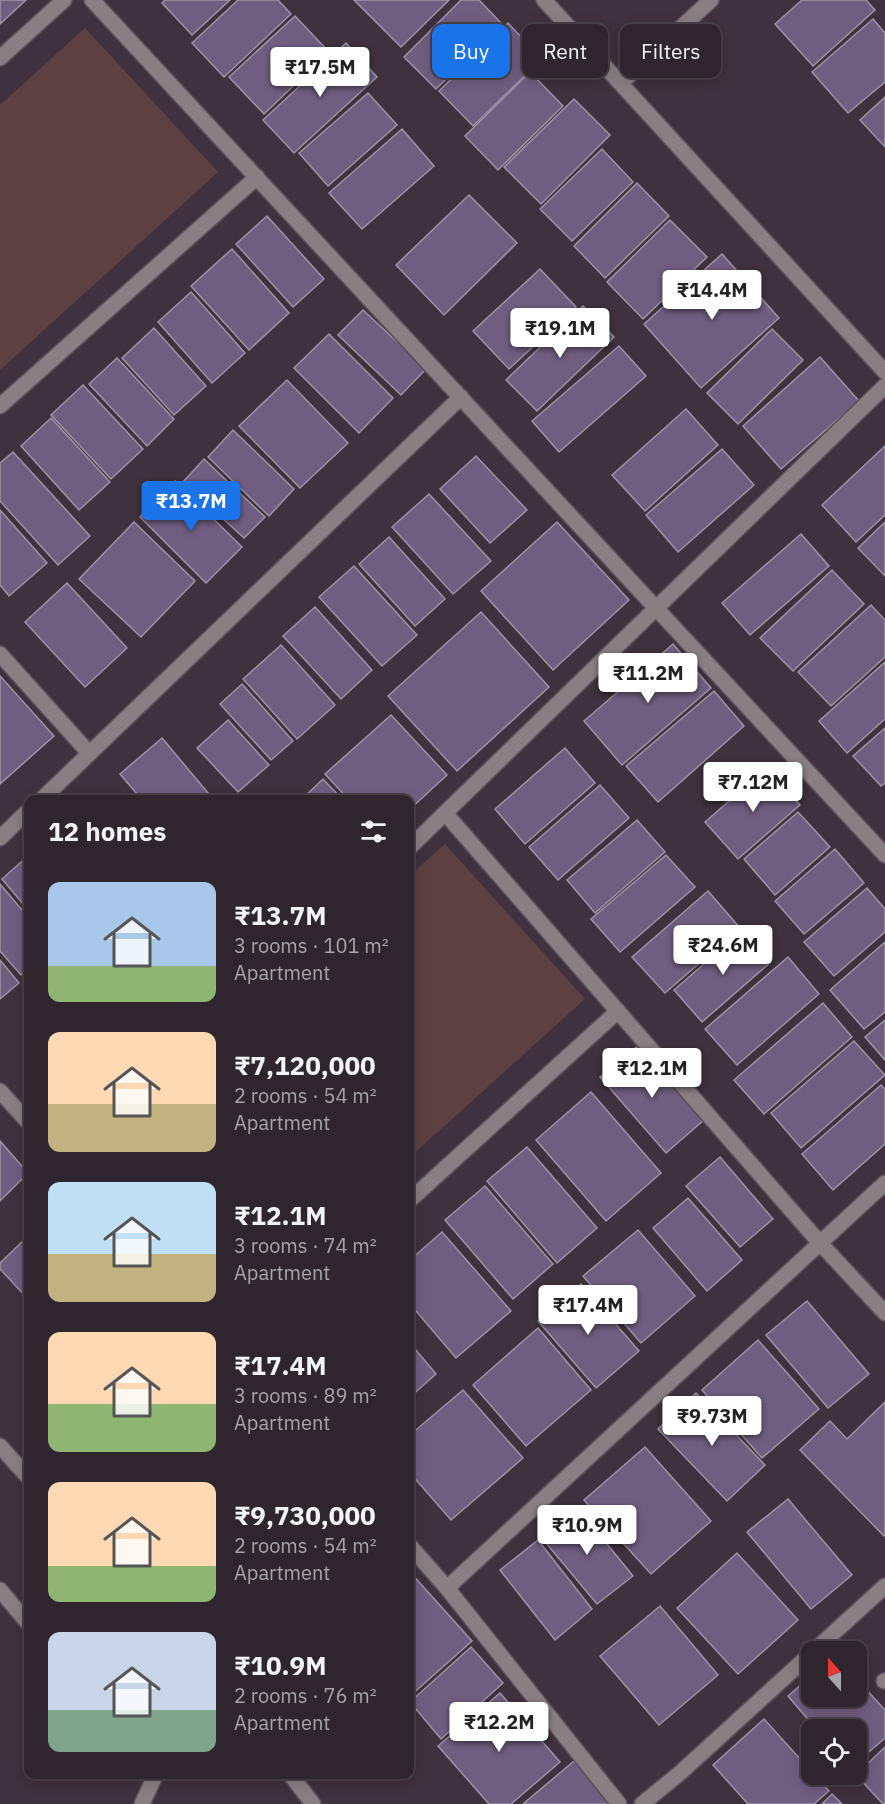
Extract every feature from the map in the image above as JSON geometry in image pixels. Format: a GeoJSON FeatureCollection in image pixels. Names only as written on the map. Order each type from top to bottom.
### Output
{"type":"FeatureCollection","features":[{"type":"Feature","properties":{"kind":"street"},"geometry":{"type":"LineString","coordinates":[[0,58],[64,0]]}},
{"type":"Feature","properties":{"kind":"street"},"geometry":{"type":"LineString","coordinates":[[92,0],[885,855]]}},
{"type":"Feature","properties":{"kind":"street"},"geometry":{"type":"LineString","coordinates":[[544,0],[885,372]]}},
{"type":"Feature","properties":{"kind":"street"},"geometry":{"type":"LineString","coordinates":[[621,84],[711,0]]}},
{"type":"Feature","properties":{"kind":"street"},"geometry":{"type":"LineString","coordinates":[[0,406],[257,177]]}},
{"type":"Feature","properties":{"kind":"street"},"geometry":{"type":"LineString","coordinates":[[414,843],[885,386]]}},
{"type":"Feature","properties":{"kind":"street"},"geometry":{"type":"LineString","coordinates":[[46,795],[461,397]]}},
{"type":"Feature","properties":{"kind":"street"},"geometry":{"type":"LineString","coordinates":[[0,654],[89,753]]}},
{"type":"Feature","properties":{"kind":"street"},"geometry":{"type":"LineString","coordinates":[[445,813],[819,1242],[885,1313]]}},
{"type":"Feature","properties":{"kind":"street"},"geometry":{"type":"LineString","coordinates":[[0,838],[24,815]]}},
{"type":"Feature","properties":{"kind":"street"},"geometry":{"type":"LineString","coordinates":[[414,1196],[618,1011]]}},
{"type":"Feature","properties":{"kind":"street"},"geometry":{"type":"LineString","coordinates":[[0,1091],[24,1118]]}},
{"type":"Feature","properties":{"kind":"street"},"geometry":{"type":"LineString","coordinates":[[447,1588],[885,1183]]}},
{"type":"Feature","properties":{"kind":"street"},"geometry":{"type":"LineString","coordinates":[[0,1446],[24,1473]]}},
{"type":"Feature","properties":{"kind":"street"},"geometry":{"type":"LineString","coordinates":[[414,1551],[447,1588],[619,1804]]}},
{"type":"Feature","properties":{"kind":"street"},"geometry":{"type":"LineString","coordinates":[[642,1804],[680,1773],[885,1586]]}},
{"type":"Feature","properties":{"kind":"street"},"geometry":{"type":"LineString","coordinates":[[0,1590],[24,1618]]}},
{"type":"Feature","properties":{"kind":"street"},"geometry":{"type":"LineString","coordinates":[[142,1804],[154,1779]]}},
{"type":"Feature","properties":{"kind":"street"},"geometry":{"type":"LineString","coordinates":[[294,1779],[313,1804]]}},
{"type":"Feature","properties":{"kind":"shaded area"},"geometry":{"type":"Polygon","coordinates":[[[85,28],[218,172],[0,370],[0,105],[85,28]]]}},
{"type":"Feature","properties":{"kind":"shaded area"},"geometry":{"type":"Polygon","coordinates":[[[445,844],[585,999],[414,1153],[414,871],[445,844]]]}},
{"type":"Feature","properties":{"kind":"building"},"geometry":{"type":"Polygon","coordinates":[[[0,0],[26,0],[0,24],[0,0]]]}},
{"type":"Feature","properties":{"kind":"building"},"geometry":{"type":"Polygon","coordinates":[[[165,0],[230,0],[192,35],[162,3],[165,0]]]}},
{"type":"Feature","properties":{"kind":"building"},"geometry":{"type":"Polygon","coordinates":[[[238,0],[278,0],[291,14],[224,77],[192,43],[238,0]]]}},
{"type":"Feature","properties":{"kind":"building"},"geometry":{"type":"Polygon","coordinates":[[[354,0],[449,0],[401,47],[354,0]]]}},
{"type":"Feature","properties":{"kind":"building"},"geometry":{"type":"Polygon","coordinates":[[[461,0],[479,0],[502,24],[437,24],[461,0]]]}},
{"type":"Feature","properties":{"kind":"building"},"geometry":{"type":"Polygon","coordinates":[[[802,0],[866,0],[875,10],[813,66],[775,24],[802,0]]]}},
{"type":"Feature","properties":{"kind":"building"},"geometry":{"type":"Polygon","coordinates":[[[295,16],[329,52],[264,114],[229,77],[295,16]]]}},
{"type":"Feature","properties":{"kind":"building"},"geometry":{"type":"Polygon","coordinates":[[[873,19],[885,33],[885,82],[848,113],[812,72],[873,19]]]}},
{"type":"Feature","properties":{"kind":"building"},"geometry":{"type":"Polygon","coordinates":[[[510,25],[522,38],[522,78],[473,126],[439,91],[452,78],[510,78],[510,25]]]}},
{"type":"Feature","properties":{"kind":"building"},"geometry":{"type":"Polygon","coordinates":[[[432,29],[432,78],[447,78],[436,89],[404,57],[432,29]]]}},
{"type":"Feature","properties":{"kind":"building"},"geometry":{"type":"Polygon","coordinates":[[[346,43],[377,77],[294,153],[263,120],[346,43]]]}},
{"type":"Feature","properties":{"kind":"building"},"geometry":{"type":"Polygon","coordinates":[[[524,78],[536,78],[563,106],[498,170],[465,136],[524,78]]]}},
{"type":"Feature","properties":{"kind":"building"},"geometry":{"type":"Polygon","coordinates":[[[368,93],[397,125],[328,186],[299,153],[368,93]]]}},
{"type":"Feature","properties":{"kind":"building"},"geometry":{"type":"Polygon","coordinates":[[[885,97],[885,147],[860,120],[885,97]]]}},
{"type":"Feature","properties":{"kind":"building"},"geometry":{"type":"Polygon","coordinates":[[[574,99],[610,135],[541,204],[504,167],[574,99]]]}},
{"type":"Feature","properties":{"kind":"building"},"geometry":{"type":"Polygon","coordinates":[[[402,129],[434,166],[362,229],[329,193],[402,129]]]}},
{"type":"Feature","properties":{"kind":"building"},"geometry":{"type":"Polygon","coordinates":[[[602,149],[633,182],[572,241],[540,209],[602,149]]]}},
{"type":"Feature","properties":{"kind":"building"},"geometry":{"type":"Polygon","coordinates":[[[637,183],[669,216],[605,278],[574,246],[637,183]]]}},
{"type":"Feature","properties":{"kind":"building"},"geometry":{"type":"Polygon","coordinates":[[[469,195],[517,243],[444,315],[396,265],[469,195]]]}},
{"type":"Feature","properties":{"kind":"building"},"geometry":{"type":"Polygon","coordinates":[[[267,216],[324,279],[293,307],[236,244],[267,216]]]}},
{"type":"Feature","properties":{"kind":"building"},"geometry":{"type":"Polygon","coordinates":[[[670,220],[707,257],[643,319],[607,282],[670,220]]]}},
{"type":"Feature","properties":{"kind":"building"},"geometry":{"type":"Polygon","coordinates":[[[232,249],[289,313],[249,350],[191,286],[232,249]]]}},
{"type":"Feature","properties":{"kind":"building"},"geometry":{"type":"Polygon","coordinates":[[[722,254],[779,318],[701,388],[644,324],[722,254]]]}},
{"type":"Feature","properties":{"kind":"building"},"geometry":{"type":"Polygon","coordinates":[[[540,269],[576,307],[509,369],[473,331],[540,269]]]}},
{"type":"Feature","properties":{"kind":"building"},"geometry":{"type":"Polygon","coordinates":[[[191,292],[245,353],[212,383],[158,322],[191,292]]]}},
{"type":"Feature","properties":{"kind":"building"},"geometry":{"type":"Polygon","coordinates":[[[583,306],[614,337],[537,411],[506,380],[583,306]]]}},
{"type":"Feature","properties":{"kind":"building"},"geometry":{"type":"Polygon","coordinates":[[[363,310],[426,369],[401,395],[338,335],[363,310]]]}},
{"type":"Feature","properties":{"kind":"building"},"geometry":{"type":"Polygon","coordinates":[[[154,328],[206,386],[174,415],[122,358],[154,328]]]}},
{"type":"Feature","properties":{"kind":"building"},"geometry":{"type":"Polygon","coordinates":[[[772,329],[803,360],[738,424],[707,393],[772,329]]]}},
{"type":"Feature","properties":{"kind":"building"},"geometry":{"type":"Polygon","coordinates":[[[329,334],[393,398],[359,433],[294,368],[329,334]]]}},
{"type":"Feature","properties":{"kind":"building"},"geometry":{"type":"Polygon","coordinates":[[[619,346],[646,376],[559,452],[532,421],[619,346]]]}},
{"type":"Feature","properties":{"kind":"building"},"geometry":{"type":"Polygon","coordinates":[[[820,357],[859,401],[781,469],[743,426],[820,357]]]}},
{"type":"Feature","properties":{"kind":"building"},"geometry":{"type":"Polygon","coordinates":[[[117,358],[174,419],[147,446],[89,384],[117,358]]]}},
{"type":"Feature","properties":{"kind":"building"},"geometry":{"type":"Polygon","coordinates":[[[287,380],[348,443],[300,488],[239,426],[287,380]]]}},
{"type":"Feature","properties":{"kind":"building"},"geometry":{"type":"Polygon","coordinates":[[[83,385],[143,449],[111,479],[51,415],[83,385]]]}},
{"type":"Feature","properties":{"kind":"building"},"geometry":{"type":"Polygon","coordinates":[[[686,409],[718,445],[645,511],[612,475],[686,409]]]}},
{"type":"Feature","properties":{"kind":"building"},"geometry":{"type":"Polygon","coordinates":[[[51,418],[110,482],[79,510],[21,446],[51,418]]]}},
{"type":"Feature","properties":{"kind":"building"},"geometry":{"type":"Polygon","coordinates":[[[233,430],[294,489],[269,516],[208,457],[233,430]]]}},
{"type":"Feature","properties":{"kind":"building"},"geometry":{"type":"Polygon","coordinates":[[[885,446],[885,515],[856,542],[822,505],[885,446]]]}},
{"type":"Feature","properties":{"kind":"building"},"geometry":{"type":"Polygon","coordinates":[[[722,449],[754,485],[678,552],[646,515],[722,449]]]}},
{"type":"Feature","properties":{"kind":"building"},"geometry":{"type":"Polygon","coordinates":[[[13,452],[90,536],[58,565],[0,501],[0,463],[13,452]]]}},
{"type":"Feature","properties":{"kind":"building"},"geometry":{"type":"Polygon","coordinates":[[[476,456],[527,510],[490,543],[440,489],[476,456]]]}},
{"type":"Feature","properties":{"kind":"building"},"geometry":{"type":"Polygon","coordinates":[[[204,459],[265,517],[244,538],[183,482],[204,459]]]}},
{"type":"Feature","properties":{"kind":"building"},"geometry":{"type":"Polygon","coordinates":[[[175,481],[242,547],[206,583],[140,517],[175,481]]]}},
{"type":"Feature","properties":{"kind":"building"},"geometry":{"type":"Polygon","coordinates":[[[429,494],[491,561],[453,594],[392,527],[429,494]]]}},
{"type":"Feature","properties":{"kind":"building"},"geometry":{"type":"Polygon","coordinates":[[[0,510],[47,563],[9,596],[0,585],[0,510]]]}},
{"type":"Feature","properties":{"kind":"building"},"geometry":{"type":"Polygon","coordinates":[[[134,522],[195,581],[141,637],[79,579],[134,522]]]}},
{"type":"Feature","properties":{"kind":"building"},"geometry":{"type":"Polygon","coordinates":[[[557,522],[629,600],[553,670],[481,591],[557,522]]]}},
{"type":"Feature","properties":{"kind":"building"},"geometry":{"type":"Polygon","coordinates":[[[885,522],[885,576],[858,548],[885,522]]]}},
{"type":"Feature","properties":{"kind":"building"},"geometry":{"type":"Polygon","coordinates":[[[801,534],[829,566],[750,635],[722,603],[801,534]]]}},
{"type":"Feature","properties":{"kind":"building"},"geometry":{"type":"Polygon","coordinates":[[[389,537],[445,599],[415,626],[359,564],[389,537]]]}},
{"type":"Feature","properties":{"kind":"building"},"geometry":{"type":"Polygon","coordinates":[[[354,566],[417,635],[382,666],[319,597],[354,566]]]}},
{"type":"Feature","properties":{"kind":"building"},"geometry":{"type":"Polygon","coordinates":[[[832,570],[864,604],[793,671],[760,638],[832,570]]]}},
{"type":"Feature","properties":{"kind":"building"},"geometry":{"type":"Polygon","coordinates":[[[67,583],[127,648],[85,687],[25,622],[67,583]]]}},
{"type":"Feature","properties":{"kind":"building"},"geometry":{"type":"Polygon","coordinates":[[[871,605],[885,620],[885,657],[831,706],[798,672],[871,605]]]}},
{"type":"Feature","properties":{"kind":"building"},"geometry":{"type":"Polygon","coordinates":[[[315,607],[372,670],[341,699],[283,636],[315,607]]]}},
{"type":"Feature","properties":{"kind":"building"},"geometry":{"type":"Polygon","coordinates":[[[481,612],[549,687],[457,771],[388,696],[481,612]]]}},
{"type":"Feature","properties":{"kind":"building"},"geometry":{"type":"Polygon","coordinates":[[[673,644],[711,688],[622,765],[584,721],[673,644]]]}},
{"type":"Feature","properties":{"kind":"building"},"geometry":{"type":"Polygon","coordinates":[[[281,645],[335,705],[297,739],[243,679],[281,645]]]}},
{"type":"Feature","properties":{"kind":"building"},"geometry":{"type":"Polygon","coordinates":[[[885,662],[885,719],[847,753],[819,721],[885,662]]]}},
{"type":"Feature","properties":{"kind":"building"},"geometry":{"type":"Polygon","coordinates":[[[0,676],[54,736],[0,784],[0,676]]]}},
{"type":"Feature","properties":{"kind":"building"},"geometry":{"type":"Polygon","coordinates":[[[242,684],[293,741],[271,760],[220,704],[242,684]]]}},
{"type":"Feature","properties":{"kind":"building"},"geometry":{"type":"Polygon","coordinates":[[[714,691],[744,726],[658,802],[626,766],[714,691]]]}},
{"type":"Feature","properties":{"kind":"building"},"geometry":{"type":"Polygon","coordinates":[[[391,715],[447,775],[414,805],[414,795],[344,795],[325,774],[391,715]]]}},
{"type":"Feature","properties":{"kind":"building"},"geometry":{"type":"Polygon","coordinates":[[[228,720],[269,765],[238,792],[197,748],[228,720]]]}},
{"type":"Feature","properties":{"kind":"building"},"geometry":{"type":"Polygon","coordinates":[[[885,728],[885,783],[881,786],[853,756],[885,728]]]}},
{"type":"Feature","properties":{"kind":"building"},"geometry":{"type":"Polygon","coordinates":[[[162,738],[210,795],[138,795],[120,774],[162,738]]]}},
{"type":"Feature","properties":{"kind":"building"},"geometry":{"type":"Polygon","coordinates":[[[565,748],[595,783],[525,844],[495,809],[565,748]]]}},
{"type":"Feature","properties":{"kind":"building"},"geometry":{"type":"Polygon","coordinates":[[[767,768],[800,805],[738,859],[705,822],[767,768]]]}},
{"type":"Feature","properties":{"kind":"building"},"geometry":{"type":"Polygon","coordinates":[[[323,779],[338,795],[306,795],[323,779]]]}},
{"type":"Feature","properties":{"kind":"building"},"geometry":{"type":"Polygon","coordinates":[[[600,785],[629,818],[558,880],[529,847],[600,785]]]}},
{"type":"Feature","properties":{"kind":"building"},"geometry":{"type":"Polygon","coordinates":[[[798,812],[830,847],[775,895],[744,859],[798,812]]]}},
{"type":"Feature","properties":{"kind":"building"},"geometry":{"type":"Polygon","coordinates":[[[637,820],[665,852],[595,913],[567,880],[637,820]]]}},
{"type":"Feature","properties":{"kind":"building"},"geometry":{"type":"Polygon","coordinates":[[[835,849],[864,883],[804,934],[775,901],[835,849]]]}},
{"type":"Feature","properties":{"kind":"building"},"geometry":{"type":"Polygon","coordinates":[[[666,855],[695,887],[620,952],[591,919],[666,855]]]}},
{"type":"Feature","properties":{"kind":"building"},"geometry":{"type":"Polygon","coordinates":[[[24,860],[24,905],[2,879],[24,860]]]}},
{"type":"Feature","properties":{"kind":"building"},"geometry":{"type":"Polygon","coordinates":[[[0,884],[24,912],[24,972],[21,975],[0,951],[0,884]]]}},
{"type":"Feature","properties":{"kind":"building"},"geometry":{"type":"Polygon","coordinates":[[[867,888],[885,909],[885,932],[834,976],[804,942],[867,888]]]}},
{"type":"Feature","properties":{"kind":"building"},"geometry":{"type":"Polygon","coordinates":[[[708,891],[740,928],[665,993],[632,957],[708,891]]]}},
{"type":"Feature","properties":{"kind":"building"},"geometry":{"type":"Polygon","coordinates":[[[744,929],[771,962],[702,1022],[674,990],[744,929]]]}},
{"type":"Feature","properties":{"kind":"building"},"geometry":{"type":"Polygon","coordinates":[[[885,942],[885,1012],[864,1029],[830,990],[885,942]]]}},
{"type":"Feature","properties":{"kind":"building"},"geometry":{"type":"Polygon","coordinates":[[[788,957],[819,994],[737,1065],[705,1029],[788,957]]]}},
{"type":"Feature","properties":{"kind":"building"},"geometry":{"type":"Polygon","coordinates":[[[0,960],[19,983],[0,999],[0,960]]]}},
{"type":"Feature","properties":{"kind":"building"},"geometry":{"type":"Polygon","coordinates":[[[823,1003],[852,1037],[764,1114],[734,1080],[823,1003]]]}},
{"type":"Feature","properties":{"kind":"building"},"geometry":{"type":"Polygon","coordinates":[[[885,1020],[885,1060],[865,1037],[885,1020]]]}},
{"type":"Feature","properties":{"kind":"building"},"geometry":{"type":"Polygon","coordinates":[[[854,1041],[885,1075],[801,1148],[771,1113],[854,1041]]]}},
{"type":"Feature","properties":{"kind":"building"},"geometry":{"type":"Polygon","coordinates":[[[639,1045],[704,1120],[666,1153],[600,1077],[639,1045]]]}},
{"type":"Feature","properties":{"kind":"building"},"geometry":{"type":"Polygon","coordinates":[[[881,1085],[885,1089],[885,1144],[833,1190],[802,1154],[881,1085]]]}},
{"type":"Feature","properties":{"kind":"building"},"geometry":{"type":"Polygon","coordinates":[[[591,1092],[661,1173],[606,1221],[536,1140],[591,1092]]]}},
{"type":"Feature","properties":{"kind":"building"},"geometry":{"type":"Polygon","coordinates":[[[0,1141],[24,1168],[24,1177],[0,1201],[0,1141]]]}},
{"type":"Feature","properties":{"kind":"building"},"geometry":{"type":"Polygon","coordinates":[[[527,1147],[597,1228],[557,1263],[487,1181],[527,1147]]]}},
{"type":"Feature","properties":{"kind":"building"},"geometry":{"type":"Polygon","coordinates":[[[720,1157],[773,1219],[740,1247],[686,1186],[720,1157]]]}},
{"type":"Feature","properties":{"kind":"building"},"geometry":{"type":"Polygon","coordinates":[[[485,1186],[553,1264],[513,1299],[445,1220],[485,1186]]]}},
{"type":"Feature","properties":{"kind":"building"},"geometry":{"type":"Polygon","coordinates":[[[688,1198],[742,1260],[707,1291],[653,1228],[688,1198]]]}},
{"type":"Feature","properties":{"kind":"building"},"geometry":{"type":"Polygon","coordinates":[[[638,1230],[695,1296],[641,1343],[583,1276],[638,1230]]]}},
{"type":"Feature","properties":{"kind":"building"},"geometry":{"type":"Polygon","coordinates":[[[442,1232],[511,1311],[456,1358],[414,1309],[414,1256],[442,1232]]]}},
{"type":"Feature","properties":{"kind":"building"},"geometry":{"type":"Polygon","coordinates":[[[24,1240],[24,1295],[0,1269],[0,1263],[24,1240]]]}},
{"type":"Feature","properties":{"kind":"building"},"geometry":{"type":"Polygon","coordinates":[[[581,1284],[639,1351],[596,1388],[538,1321],[581,1284]]]}},
{"type":"Feature","properties":{"kind":"building"},"geometry":{"type":"Polygon","coordinates":[[[807,1301],[869,1374],[828,1408],[766,1335],[807,1301]]]}},
{"type":"Feature","properties":{"kind":"building"},"geometry":{"type":"Polygon","coordinates":[[[538,1328],[591,1390],[526,1446],[473,1385],[538,1328]]]}},
{"type":"Feature","properties":{"kind":"building"},"geometry":{"type":"Polygon","coordinates":[[[758,1340],[819,1409],[762,1458],[702,1390],[758,1340]]]}},
{"type":"Feature","properties":{"kind":"building"},"geometry":{"type":"Polygon","coordinates":[[[414,1348],[436,1374],[414,1393],[414,1348]]]}},
{"type":"Feature","properties":{"kind":"building"},"geometry":{"type":"Polygon","coordinates":[[[463,1390],[523,1458],[451,1520],[414,1478],[414,1432],[463,1390]]]}},
{"type":"Feature","properties":{"kind":"building"},"geometry":{"type":"Polygon","coordinates":[[[696,1393],[765,1465],[727,1501],[658,1429],[696,1393]]]}},
{"type":"Feature","properties":{"kind":"building"},"geometry":{"type":"Polygon","coordinates":[[[885,1402],[884,1536],[800,1450],[830,1421],[847,1439],[885,1402]]]}},
{"type":"Feature","properties":{"kind":"building"},"geometry":{"type":"Polygon","coordinates":[[[645,1447],[711,1521],[651,1574],[584,1500],[645,1447]]]}},
{"type":"Feature","properties":{"kind":"building"},"geometry":{"type":"Polygon","coordinates":[[[788,1499],[852,1575],[811,1609],[747,1532],[788,1499]]]}},
{"type":"Feature","properties":{"kind":"building"},"geometry":{"type":"Polygon","coordinates":[[[577,1507],[633,1576],[597,1604],[541,1537],[577,1507]]]}},
{"type":"Feature","properties":{"kind":"building"},"geometry":{"type":"Polygon","coordinates":[[[538,1540],[592,1609],[555,1640],[500,1570],[538,1540]]]}},
{"type":"Feature","properties":{"kind":"building"},"geometry":{"type":"Polygon","coordinates":[[[737,1553],[798,1620],[738,1674],[677,1608],[737,1553]]]}},
{"type":"Feature","properties":{"kind":"building"},"geometry":{"type":"Polygon","coordinates":[[[414,1576],[472,1641],[414,1692],[414,1576]]]}},
{"type":"Feature","properties":{"kind":"building"},"geometry":{"type":"Polygon","coordinates":[[[660,1606],[718,1675],[659,1725],[600,1656],[660,1606]]]}},
{"type":"Feature","properties":{"kind":"building"},"geometry":{"type":"Polygon","coordinates":[[[471,1647],[503,1683],[441,1739],[414,1707],[414,1698],[471,1647]]]}},
{"type":"Feature","properties":{"kind":"building"},"geometry":{"type":"Polygon","coordinates":[[[801,1685],[801,1707],[867,1707],[867,1690],[885,1710],[885,1738],[867,1754],[867,1719],[808,1719],[788,1696],[801,1685]]]}},
{"type":"Feature","properties":{"kind":"building"},"geometry":{"type":"Polygon","coordinates":[[[500,1693],[560,1762],[511,1804],[489,1804],[438,1746],[500,1693]]]}},
{"type":"Feature","properties":{"kind":"building"},"geometry":{"type":"Polygon","coordinates":[[[764,1719],[801,1760],[801,1785],[824,1785],[829,1791],[814,1804],[748,1804],[713,1765],[764,1719]]]}},
{"type":"Feature","properties":{"kind":"building"},"geometry":{"type":"Polygon","coordinates":[[[885,1747],[885,1804],[865,1785],[867,1764],[885,1747]]]}},
{"type":"Feature","properties":{"kind":"building"},"geometry":{"type":"Polygon","coordinates":[[[574,1761],[611,1804],[523,1804],[574,1761]]]}},
{"type":"Feature","properties":{"kind":"building"},"geometry":{"type":"Polygon","coordinates":[[[832,1794],[842,1804],[822,1804],[832,1794]]]}}]}
